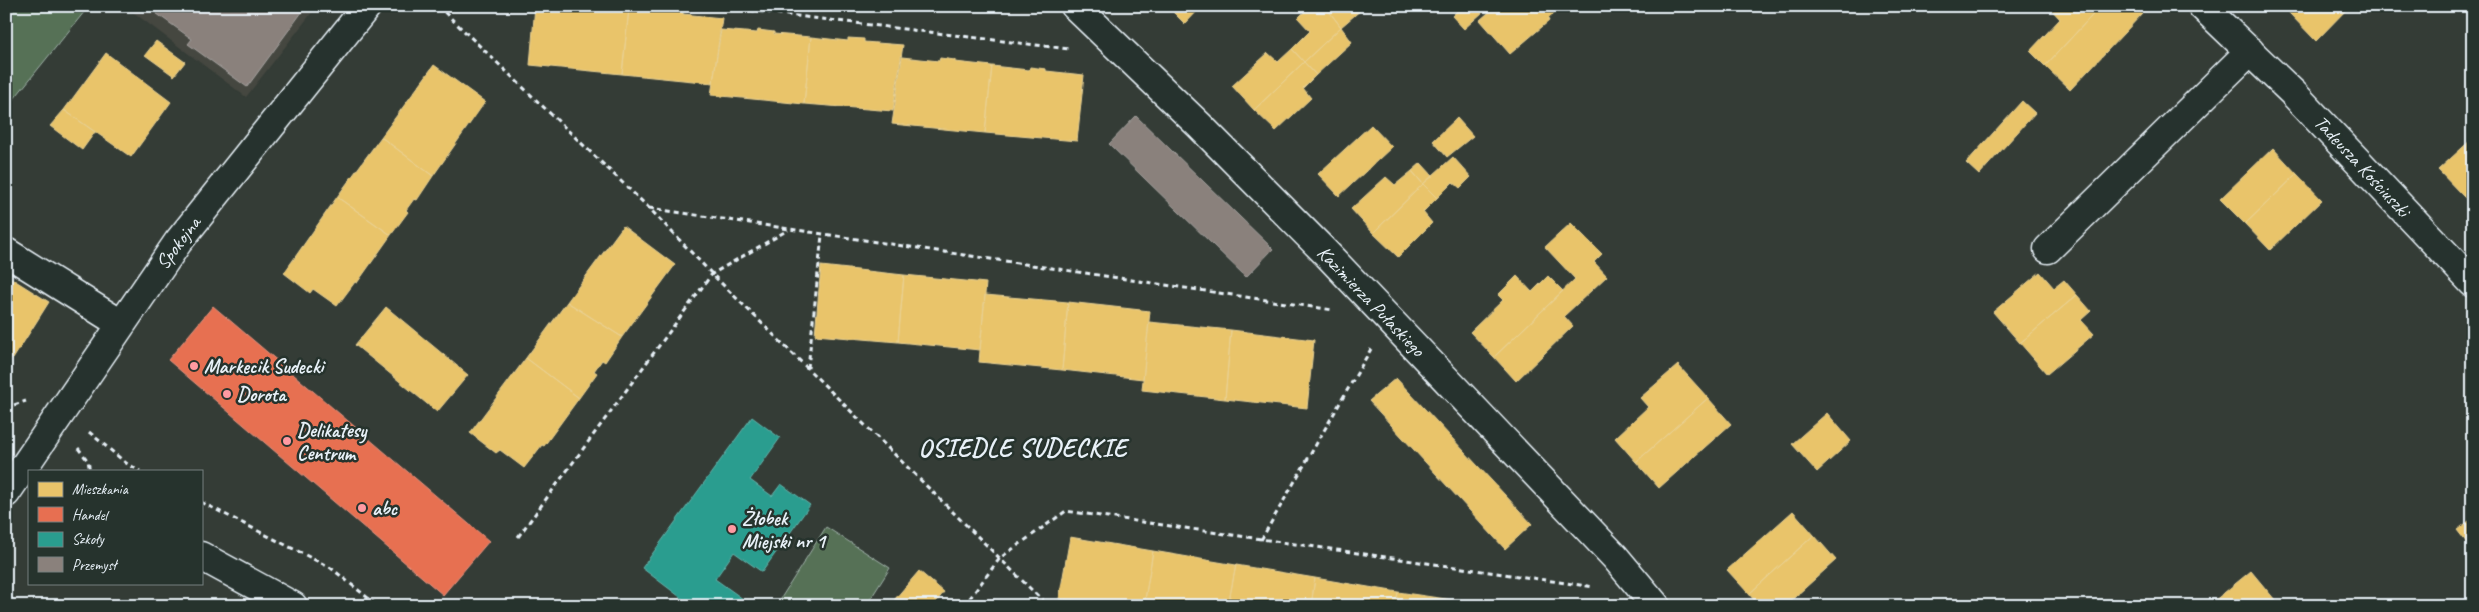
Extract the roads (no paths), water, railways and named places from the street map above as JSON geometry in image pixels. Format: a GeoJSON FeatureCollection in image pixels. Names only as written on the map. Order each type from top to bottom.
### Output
{"type":"FeatureCollection","features":[{"type":"Feature","properties":{"kind":"street","name":"Spokojna"},"geometry":{"type":"LineString","coordinates":[[6,492],[25,461],[178,242],[367,6]]}},
{"type":"Feature","properties":{"kind":"street","name":"Kazimierza Pułaskiego"},"geometry":{"type":"LineString","coordinates":[[1075,6],[1199,125],[1388,318],[1615,556],[1656,606]]}},
{"type":"Feature","properties":{"kind":"street","name":"Tadeusza Kościuszki"},"geometry":{"type":"LineString","coordinates":[[2202,6],[2293,93],[2473,283]]}},
{"type":"Feature","properties":{"kind":"street"},"geometry":{"type":"LineString","coordinates":[[2048,249],[2250,51]]}},
{"type":"Feature","properties":{"kind":"street"},"geometry":{"type":"LineString","coordinates":[[6,252],[121,324]]}},
{"type":"Feature","properties":{"kind":"street"},"geometry":{"type":"LineString","coordinates":[[202,557],[293,606]]}},
{"type":"Feature","properties":{"kind":"place","name":"Markecik Sudecki"},"geometry":{"type":"Point","coordinates":[194,366]}},
{"type":"Feature","properties":{"kind":"place","name":"Dorota"},"geometry":{"type":"Point","coordinates":[227,394]}},
{"type":"Feature","properties":{"kind":"place","name":"Delikatesy Centrum"},"geometry":{"type":"Point","coordinates":[287,441]}},
{"type":"Feature","properties":{"kind":"place","name":"abc"},"geometry":{"type":"Point","coordinates":[362,508]}},
{"type":"Feature","properties":{"kind":"place","name":"Żłobek Miejski nr 1"},"geometry":{"type":"Point","coordinates":[732,529]}},
{"type":"Feature","properties":{"kind":"district","name":"OSIEDLE SUDECKIE"},"geometry":{"type":"Point","coordinates":[1023,448]}}]}
